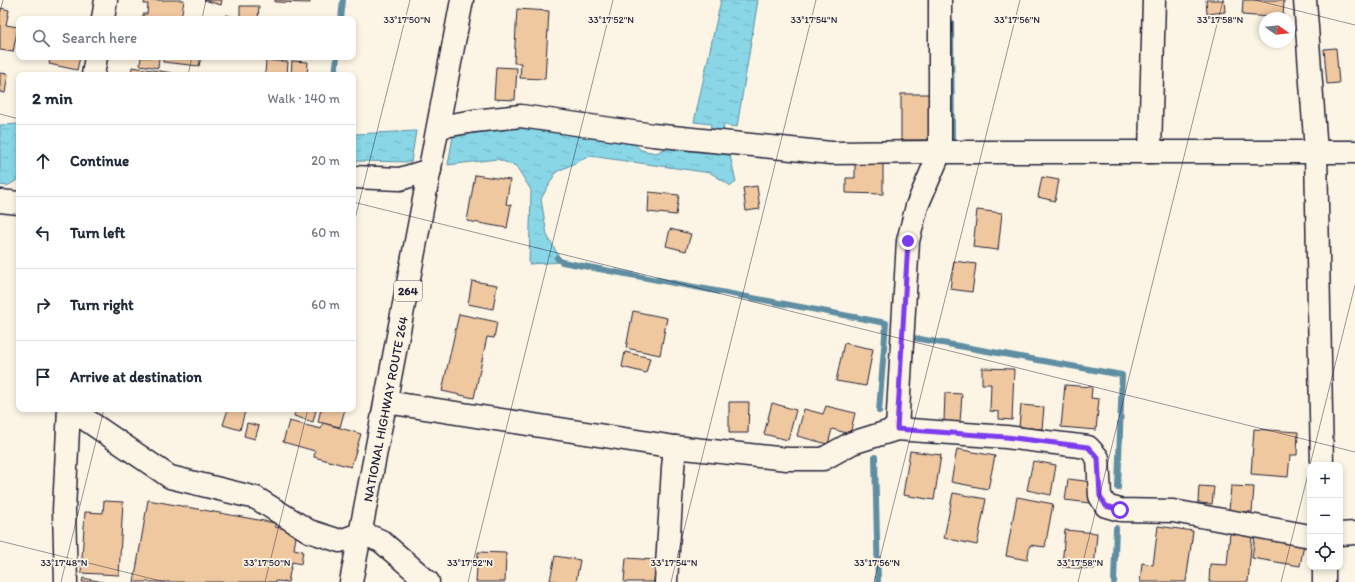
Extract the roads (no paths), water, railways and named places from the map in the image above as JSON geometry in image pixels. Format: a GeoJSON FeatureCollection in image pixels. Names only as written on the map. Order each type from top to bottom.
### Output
{"type":"FeatureCollection","features":[{"type":"Feature","properties":{"kind":"main road"},"geometry":{"type":"LineString","coordinates":[[103,16],[106,0]]}},
{"type":"Feature","properties":{"kind":"main road","name":"NATIONAL HIGHWAY ROUTE 264"},"geometry":{"type":"LineString","coordinates":[[351,582],[362,533],[462,0]]}},
{"type":"Feature","properties":{"kind":"main road"},"geometry":{"type":"LineString","coordinates":[[897,429],[908,241],[917,206],[940,152],[940,0]]}},
{"type":"Feature","properties":{"kind":"main road"},"geometry":{"type":"LineString","coordinates":[[1150,152],[1154,0]]}},
{"type":"Feature","properties":{"kind":"main road"},"geometry":{"type":"LineString","coordinates":[[1305,0],[1316,152],[1322,462]]}},
{"type":"Feature","properties":{"kind":"main road"},"geometry":{"type":"LineString","coordinates":[[94,72],[96,60]]}},
{"type":"Feature","properties":{"kind":"main road"},"geometry":{"type":"LineString","coordinates":[[439,127],[474,120],[521,116],[653,135],[832,153],[1355,152]]}},
{"type":"Feature","properties":{"kind":"main road"},"geometry":{"type":"LineString","coordinates":[[356,177],[400,179],[430,170]]}},
{"type":"Feature","properties":{"kind":"main road"},"geometry":{"type":"LineString","coordinates":[[0,201],[16,203]]}},
{"type":"Feature","properties":{"kind":"main road"},"geometry":{"type":"LineString","coordinates":[[386,402],[675,447],[787,459],[823,459],[852,443],[897,429],[1006,437],[1088,447],[1098,458],[1100,496],[1106,506],[1120,510],[1173,511],[1307,535]]}},
{"type":"Feature","properties":{"kind":"main road"},"geometry":{"type":"LineString","coordinates":[[66,582],[64,510],[69,412]]}},
{"type":"Feature","properties":{"kind":"main road"},"geometry":{"type":"LineString","coordinates":[[71,412],[85,419],[170,477],[256,498],[309,531],[340,540],[362,533],[381,541],[428,582]]}},
{"type":"Feature","properties":{"kind":"main road"},"geometry":{"type":"LineString","coordinates":[[666,582],[675,447]]}},
{"type":"Feature","properties":{"kind":"main road"},"geometry":{"type":"LineString","coordinates":[[1343,534],[1355,533]]}},
{"type":"Feature","properties":{"kind":"main road"},"geometry":{"type":"LineString","coordinates":[[1324,570],[1324,582]]}},
{"type":"Feature","properties":{"kind":"water"},"geometry":{"type":"Polygon","coordinates":[[[721,0],[758,0],[737,127],[724,125],[720,154],[730,155],[736,182],[731,186],[711,173],[590,156],[556,172],[541,199],[547,235],[562,262],[529,264],[531,190],[516,166],[497,159],[448,165],[453,136],[519,127],[634,144],[641,150],[656,153],[667,148],[707,153],[711,124],[694,122],[721,0]]]}},
{"type":"Feature","properties":{"kind":"water"},"geometry":{"type":"Polygon","coordinates":[[[16,124],[16,181],[7,186],[0,185],[0,125],[16,124]]]}},
{"type":"Feature","properties":{"kind":"water"},"geometry":{"type":"Polygon","coordinates":[[[416,131],[411,162],[356,161],[356,134],[416,131]]]}},
{"type":"Feature","properties":{"kind":"waterway"},"geometry":{"type":"LineString","coordinates":[[341,16],[343,0]]}},
{"type":"Feature","properties":{"kind":"waterway"},"geometry":{"type":"LineString","coordinates":[[951,22],[952,138]]}},
{"type":"Feature","properties":{"kind":"waterway"},"geometry":{"type":"LineString","coordinates":[[335,72],[337,60]]}},
{"type":"Feature","properties":{"kind":"waterway"},"geometry":{"type":"LineString","coordinates":[[557,258],[562,262],[886,323],[879,411]]}},
{"type":"Feature","properties":{"kind":"waterway"},"geometry":{"type":"LineString","coordinates":[[914,338],[1122,375],[1118,488]]}},
{"type":"Feature","properties":{"kind":"waterway"},"geometry":{"type":"LineString","coordinates":[[875,457],[878,582]]}},
{"type":"Feature","properties":{"kind":"waterway"},"geometry":{"type":"LineString","coordinates":[[1114,582],[1116,528]]}}]}
